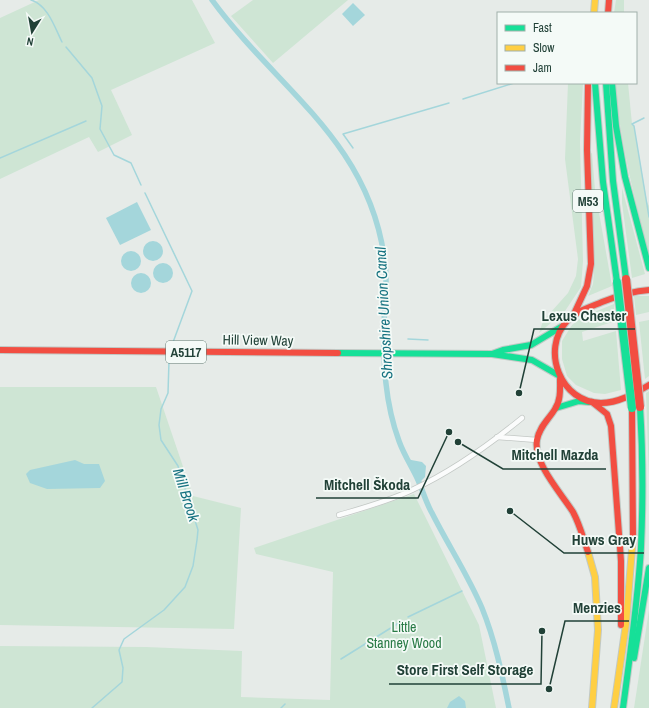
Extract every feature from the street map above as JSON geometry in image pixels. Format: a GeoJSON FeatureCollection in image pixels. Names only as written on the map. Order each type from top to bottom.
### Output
{"type":"FeatureCollection","features":[{"type":"Feature","properties":{"kind":"main road"},"geometry":{"type":"LineString","coordinates":[[595,12],[596,0]]}},
{"type":"Feature","properties":{"kind":"main road"},"geometry":{"type":"LineString","coordinates":[[608,12],[609,0]]}},
{"type":"Feature","properties":{"kind":"main road","name":"M53"},"geometry":{"type":"LineString","coordinates":[[573,316],[587,286],[590,264],[587,150],[588,84]]}},
{"type":"Feature","properties":{"kind":"main road","name":"M53"},"geometry":{"type":"LineString","coordinates":[[595,84],[597,129],[605,204],[630,377],[634,442],[632,549],[627,612],[614,708]]}},
{"type":"Feature","properties":{"kind":"main road","name":"M53"},"geometry":{"type":"LineString","coordinates":[[606,84],[607,129],[614,202],[626,279],[640,407],[643,486],[641,548],[635,614],[623,708]]}},
{"type":"Feature","properties":{"kind":"main road"},"geometry":{"type":"LineString","coordinates":[[612,84],[616,126],[625,177],[649,268]]}},
{"type":"Feature","properties":{"kind":"main road"},"geometry":{"type":"LineString","coordinates":[[573,316],[613,297],[649,290]]}},
{"type":"Feature","properties":{"kind":"main road","name":"Hill View Way"},"geometry":{"type":"LineString","coordinates":[[492,354],[503,350],[532,345],[562,326],[573,316]]}},
{"type":"Feature","properties":{"kind":"main road"},"geometry":{"type":"LineString","coordinates":[[562,326],[555,345],[555,357],[561,392],[556,408],[545,420],[537,440],[539,460],[573,513],[580,527],[595,578],[598,630],[592,708]]}},
{"type":"Feature","properties":{"kind":"main road","name":"Hill View Way"},"geometry":{"type":"LineString","coordinates":[[0,350],[372,355],[492,354],[532,360],[559,376],[575,393],[591,402],[607,414],[611,426],[621,560],[621,659]]}},
{"type":"Feature","properties":{"kind":"main road"},"geometry":{"type":"LineString","coordinates":[[556,408],[579,401],[613,402],[649,385]]}},
{"type":"Feature","properties":{"kind":"main road"},"geometry":{"type":"LineString","coordinates":[[623,708],[636,653],[649,568]]}},
{"type":"Feature","properties":{"kind":"street"},"geometry":{"type":"LineString","coordinates":[[339,515],[410,491],[428,482],[498,438],[522,418]]}},
{"type":"Feature","properties":{"kind":"street"},"geometry":{"type":"LineString","coordinates":[[498,438],[537,440]]}},
{"type":"Feature","properties":{"kind":"green space"},"geometry":{"type":"Polygon","coordinates":[[[39,0],[192,0],[215,43],[111,90],[132,135],[98,152],[89,137],[0,179],[0,18],[39,0]]]}},
{"type":"Feature","properties":{"kind":"green space"},"geometry":{"type":"Polygon","coordinates":[[[253,0],[348,0],[273,63],[231,16],[253,0]]]}},
{"type":"Feature","properties":{"kind":"green space"},"geometry":{"type":"Polygon","coordinates":[[[616,0],[624,0],[624,12],[614,12],[616,0]]]}},
{"type":"Feature","properties":{"kind":"green space"},"geometry":{"type":"Polygon","coordinates":[[[568,84],[583,84],[580,142],[583,261],[581,287],[565,311],[539,333],[543,321],[568,293],[576,276],[578,259],[565,159],[568,84]]]}},
{"type":"Feature","properties":{"kind":"green space"},"geometry":{"type":"Polygon","coordinates":[[[615,84],[628,84],[632,124],[634,126],[647,202],[649,206],[649,254],[633,190],[617,105],[615,84]]]}},
{"type":"Feature","properties":{"kind":"green space"},"geometry":{"type":"Polygon","coordinates":[[[592,153],[595,190],[612,286],[588,296],[593,284],[594,272],[590,154],[592,153]]]}},
{"type":"Feature","properties":{"kind":"green space"},"geometry":{"type":"Polygon","coordinates":[[[622,188],[645,274],[632,278],[622,203],[622,188]]]}},
{"type":"Feature","properties":{"kind":"green space"},"geometry":{"type":"Polygon","coordinates":[[[634,296],[649,296],[649,312],[636,315],[634,296]]]}},
{"type":"Feature","properties":{"kind":"green space"},"geometry":{"type":"Polygon","coordinates":[[[614,304],[615,321],[582,332],[583,341],[616,331],[621,390],[605,394],[594,393],[576,385],[567,376],[562,359],[562,341],[572,325],[582,317],[614,304]]]}},
{"type":"Feature","properties":{"kind":"green space"},"geometry":{"type":"Polygon","coordinates":[[[649,320],[649,376],[645,379],[639,322],[649,320]]]}},
{"type":"Feature","properties":{"kind":"green space"},"geometry":{"type":"Polygon","coordinates":[[[0,387],[156,387],[193,496],[241,508],[234,629],[0,625],[0,387]]]}},
{"type":"Feature","properties":{"kind":"green space"},"geometry":{"type":"Polygon","coordinates":[[[649,391],[649,476],[646,393],[649,391]]]}},
{"type":"Feature","properties":{"kind":"green space","name":"Little Stanney Wood"},"geometry":{"type":"Polygon","coordinates":[[[414,494],[479,625],[496,708],[0,708],[0,646],[146,647],[242,651],[241,697],[330,700],[333,572],[256,554],[254,548],[414,494]]]}},
{"type":"Feature","properties":{"kind":"green space"},"geometry":{"type":"Polygon","coordinates":[[[649,610],[649,708],[634,708],[649,610]]]}},
{"type":"Feature","properties":{"kind":"water"},"geometry":{"type":"Polygon","coordinates":[[[353,3],[365,15],[353,26],[342,14],[353,3]]]}},
{"type":"Feature","properties":{"kind":"water"},"geometry":{"type":"Polygon","coordinates":[[[137,202],[151,230],[120,245],[106,218],[137,202]]]}},
{"type":"Feature","properties":{"kind":"water"},"geometry":{"type":"Polygon","coordinates":[[[153,241],[160,244],[163,251],[160,258],[153,261],[146,258],[143,251],[146,244],[153,241]]]}},
{"type":"Feature","properties":{"kind":"water"},"geometry":{"type":"Polygon","coordinates":[[[131,251],[138,254],[141,261],[138,268],[131,271],[124,268],[121,261],[124,254],[131,251]]]}},
{"type":"Feature","properties":{"kind":"water"},"geometry":{"type":"Polygon","coordinates":[[[163,263],[170,266],[173,273],[170,280],[163,283],[156,280],[153,273],[156,266],[163,263]]]}},
{"type":"Feature","properties":{"kind":"water"},"geometry":{"type":"Polygon","coordinates":[[[141,273],[148,276],[151,283],[148,290],[141,293],[134,290],[131,283],[134,276],[141,273]]]}},
{"type":"Feature","properties":{"kind":"water"},"geometry":{"type":"Polygon","coordinates":[[[406,459],[422,462],[426,466],[425,477],[419,483],[406,459]]]}},
{"type":"Feature","properties":{"kind":"water"},"geometry":{"type":"Polygon","coordinates":[[[75,460],[84,464],[99,464],[105,481],[100,488],[47,489],[30,483],[26,474],[30,470],[75,460]]]}},
{"type":"Feature","properties":{"kind":"water"},"geometry":{"type":"Polygon","coordinates":[[[459,696],[465,701],[466,708],[447,708],[450,702],[459,696]]]}},
{"type":"Feature","properties":{"kind":"waterway","name":"Mill Brook"},"geometry":{"type":"LineString","coordinates":[[31,0],[37,3],[46,12],[54,24],[62,42]]}},
{"type":"Feature","properties":{"kind":"waterway","name":"Shropshire Union Canal"},"geometry":{"type":"LineString","coordinates":[[212,0],[237,31],[316,117],[339,147],[359,179],[374,215],[384,256],[386,273],[384,323],[385,368],[388,398],[394,427],[426,501],[471,584],[487,620],[501,670],[509,708]]}},
{"type":"Feature","properties":{"kind":"waterway","name":"Mill Brook"},"geometry":{"type":"LineString","coordinates":[[66,47],[92,78],[102,106],[100,129],[114,155],[131,163],[141,185]]}},
{"type":"Feature","properties":{"kind":"waterway"},"geometry":{"type":"LineString","coordinates":[[463,99],[511,84]]}},
{"type":"Feature","properties":{"kind":"waterway"},"geometry":{"type":"LineString","coordinates":[[353,148],[343,134],[449,103]]}},
{"type":"Feature","properties":{"kind":"waterway"},"geometry":{"type":"LineString","coordinates":[[644,118],[632,124],[634,126],[649,217]]}},
{"type":"Feature","properties":{"kind":"waterway"},"geometry":{"type":"LineString","coordinates":[[0,158],[86,121]]}},
{"type":"Feature","properties":{"kind":"waterway","name":"Mill Brook"},"geometry":{"type":"LineString","coordinates":[[145,193],[192,291],[172,345]]}},
{"type":"Feature","properties":{"kind":"waterway"},"geometry":{"type":"LineString","coordinates":[[408,339],[428,340]]}},
{"type":"Feature","properties":{"kind":"waterway","name":"Mill Brook"},"geometry":{"type":"LineString","coordinates":[[92,708],[122,682],[123,668],[119,650],[124,639],[164,610],[185,587],[193,566],[198,530],[178,466],[161,440],[159,425],[161,409],[168,393],[169,361]]}},
{"type":"Feature","properties":{"kind":"waterway"},"geometry":{"type":"LineString","coordinates":[[408,617],[462,591]]}},
{"type":"Feature","properties":{"kind":"waterway"},"geometry":{"type":"LineString","coordinates":[[341,659],[402,621]]}},
{"type":"Feature","properties":{"kind":"waterway"},"geometry":{"type":"LineString","coordinates":[[281,708],[285,704]]}},
{"type":"Feature","properties":{"kind":"traffic: fast"},"geometry":{"type":"LineString","coordinates":[[595,84],[603,182],[617,282]]}},
{"type":"Feature","properties":{"kind":"traffic: fast"},"geometry":{"type":"LineString","coordinates":[[606,84],[613,181],[626,279]]}},
{"type":"Feature","properties":{"kind":"traffic: fast"},"geometry":{"type":"LineString","coordinates":[[612,84],[616,126],[625,177],[649,268]]}},
{"type":"Feature","properties":{"kind":"traffic: fast"},"geometry":{"type":"LineString","coordinates":[[617,282],[632,408]]}},
{"type":"Feature","properties":{"kind":"traffic: fast"},"geometry":{"type":"LineString","coordinates":[[492,354],[503,350],[531,345],[561,327]]}},
{"type":"Feature","properties":{"kind":"traffic: fast"},"geometry":{"type":"LineString","coordinates":[[338,353],[492,354],[532,360],[558,375]]}},
{"type":"Feature","properties":{"kind":"traffic: fast"},"geometry":{"type":"LineString","coordinates":[[556,408],[579,401],[589,402]]}},
{"type":"Feature","properties":{"kind":"traffic: fast"},"geometry":{"type":"LineString","coordinates":[[623,708],[640,567],[642,512],[642,442],[640,407]]}},
{"type":"Feature","properties":{"kind":"traffic: fast"},"geometry":{"type":"LineString","coordinates":[[634,658],[649,568]]}},
{"type":"Feature","properties":{"kind":"traffic: slow"},"geometry":{"type":"LineString","coordinates":[[594,12],[595,0]]}},
{"type":"Feature","properties":{"kind":"traffic: slow"},"geometry":{"type":"LineString","coordinates":[[614,708],[626,624],[633,537]]}},
{"type":"Feature","properties":{"kind":"traffic: slow"},"geometry":{"type":"LineString","coordinates":[[588,552],[595,577],[598,630],[592,708]]}},
{"type":"Feature","properties":{"kind":"traffic: jam"},"geometry":{"type":"LineString","coordinates":[[608,12],[609,0]]}},
{"type":"Feature","properties":{"kind":"traffic: jam"},"geometry":{"type":"LineString","coordinates":[[573,316],[587,286],[591,264],[587,150],[588,84]]}},
{"type":"Feature","properties":{"kind":"traffic: jam"},"geometry":{"type":"LineString","coordinates":[[626,279],[640,407]]}},
{"type":"Feature","properties":{"kind":"traffic: jam"},"geometry":{"type":"LineString","coordinates":[[649,290],[637,291],[619,296],[579,312],[567,321],[559,333],[555,346],[555,360],[559,373],[566,385],[575,394],[587,401],[607,403],[620,400],[649,385]]}},
{"type":"Feature","properties":{"kind":"traffic: jam"},"geometry":{"type":"LineString","coordinates":[[0,350],[338,353]]}},
{"type":"Feature","properties":{"kind":"traffic: jam"},"geometry":{"type":"LineString","coordinates":[[560,379],[560,394],[558,402],[538,435],[537,449],[543,468],[573,512],[580,527],[588,552]]}},
{"type":"Feature","properties":{"kind":"traffic: jam"},"geometry":{"type":"LineString","coordinates":[[592,402],[607,414],[611,426],[621,561],[621,625]]}},
{"type":"Feature","properties":{"kind":"traffic: jam"},"geometry":{"type":"LineString","coordinates":[[632,408],[633,537]]}},
{"type":"Feature","properties":{"kind":"place","name":"Lexus Chester"},"geometry":{"type":"Point","coordinates":[519,393]}},
{"type":"Feature","properties":{"kind":"place","name":"Mitchell Škoda"},"geometry":{"type":"Point","coordinates":[449,432]}},
{"type":"Feature","properties":{"kind":"place","name":"Mitchell Mazda"},"geometry":{"type":"Point","coordinates":[458,442]}},
{"type":"Feature","properties":{"kind":"place","name":"Huws Gray"},"geometry":{"type":"Point","coordinates":[510,511]}},
{"type":"Feature","properties":{"kind":"place","name":"Store First Self Storage"},"geometry":{"type":"Point","coordinates":[542,631]}},
{"type":"Feature","properties":{"kind":"place","name":"Menzies"},"geometry":{"type":"Point","coordinates":[549,689]}}]}
